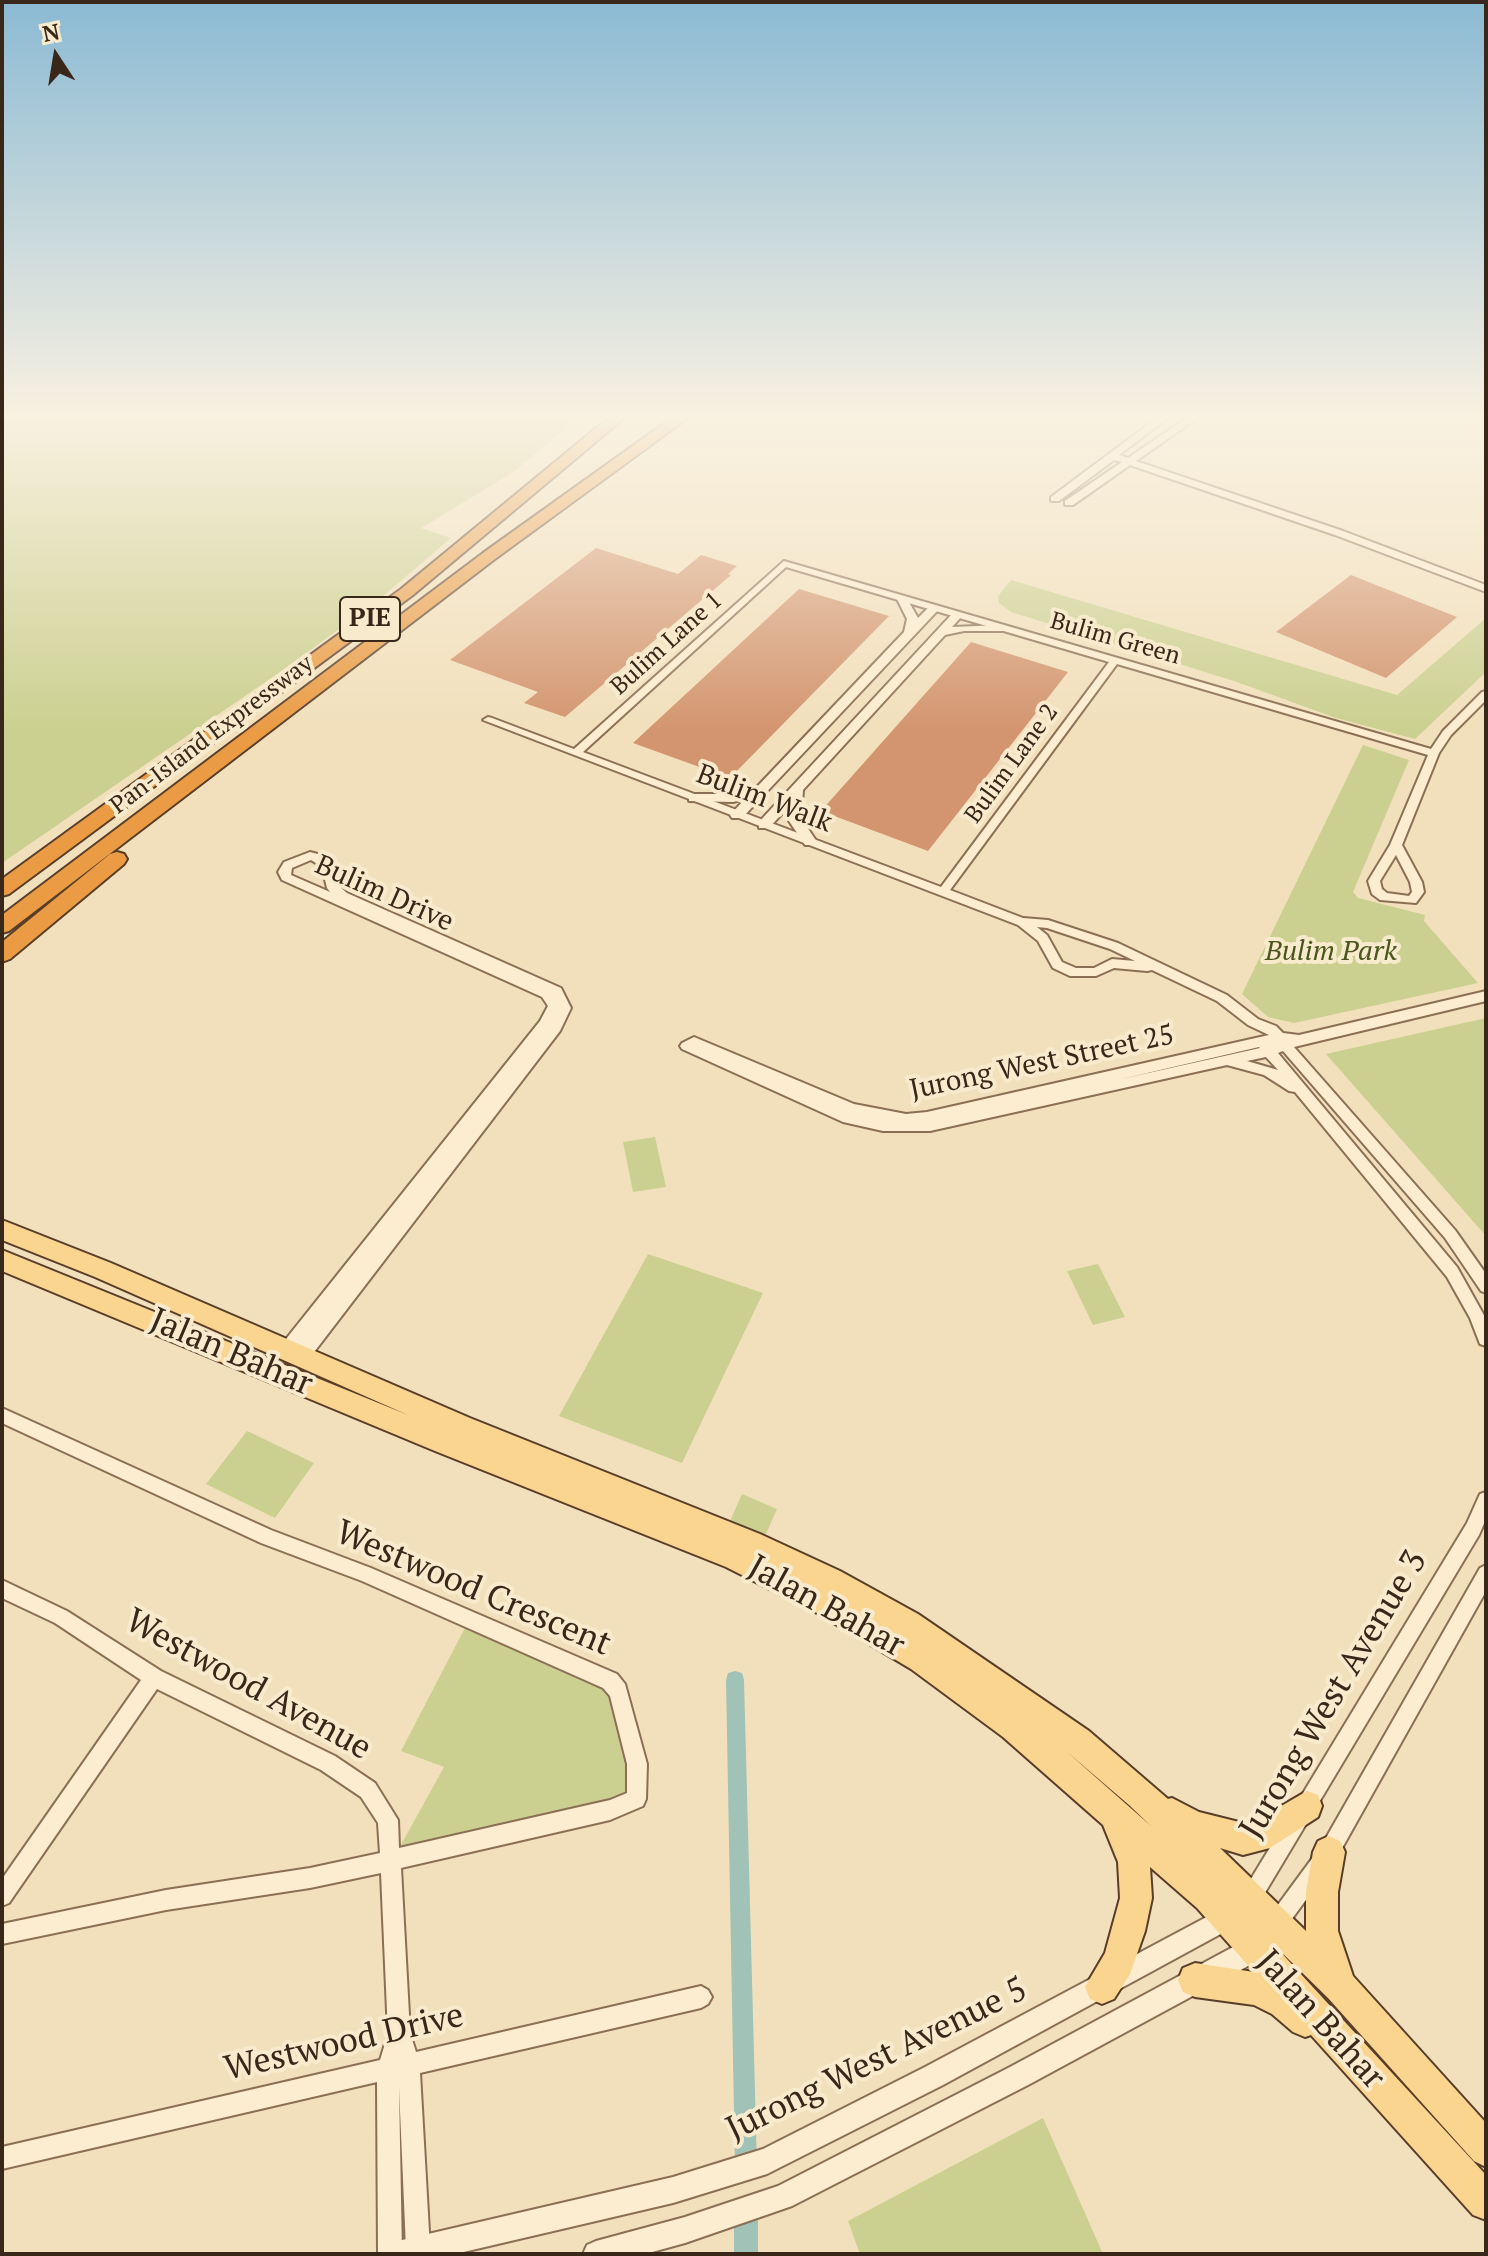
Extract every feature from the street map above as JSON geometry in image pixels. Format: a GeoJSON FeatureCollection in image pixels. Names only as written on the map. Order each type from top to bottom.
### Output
{"type":"FeatureCollection","features":[{"type":"Feature","properties":{"kind":"highway","name":"Pan-Island Expressway"},"geometry":{"type":"LineString","coordinates":[[2,889],[407,592],[494,520]]}},
{"type":"Feature","properties":{"kind":"highway","name":"Pan-Island Expressway"},"geometry":{"type":"LineString","coordinates":[[2,926],[538,520]]}},
{"type":"Feature","properties":{"kind":"highway"},"geometry":{"type":"LineString","coordinates":[[2,873],[103,805],[157,775]]}},
{"type":"Feature","properties":{"kind":"highway"},"geometry":{"type":"LineString","coordinates":[[2,954],[142,837],[150,828],[154,812]]}},
{"type":"Feature","properties":{"kind":"main road","name":"Jalan Bahar"},"geometry":{"type":"LineString","coordinates":[[2,1230],[97,1282],[444,1442],[735,1557],[827,1603],[921,1659],[1014,1726],[1108,1806],[1239,1908]]}},
{"type":"Feature","properties":{"kind":"main road","name":"Jalan Bahar"},"geometry":{"type":"LineString","coordinates":[[2,1260],[97,1282],[295,1352],[461,1426],[750,1543],[830,1581],[908,1624],[1078,1742],[1140,1794],[1265,1936],[1362,2066],[1486,2202]]}},
{"type":"Feature","properties":{"kind":"main road"},"geometry":{"type":"LineString","coordinates":[[1140,1794],[1193,1826],[1243,1839],[1259,1837],[1307,1806]]}},
{"type":"Feature","properties":{"kind":"main road"},"geometry":{"type":"LineString","coordinates":[[1102,1987],[1118,1962],[1136,1898],[1134,1862],[1125,1835],[1108,1806]]}},
{"type":"Feature","properties":{"kind":"main road"},"geometry":{"type":"LineString","coordinates":[[1329,1852],[1322,1892],[1322,1931],[1340,1986]]}},
{"type":"Feature","properties":{"kind":"main road","name":"Jalan Bahar"},"geometry":{"type":"LineString","coordinates":[[1265,1936],[1340,1986],[1486,2149]]}},
{"type":"Feature","properties":{"kind":"main road"},"geometry":{"type":"LineString","coordinates":[[1195,1980],[1255,1989],[1284,2002],[1362,2066]]}},
{"type":"Feature","properties":{"kind":"street"},"geometry":{"type":"LineString","coordinates":[[1301,520],[1486,589]]}},
{"type":"Feature","properties":{"kind":"street"},"geometry":{"type":"LineString","coordinates":[[1321,520],[1486,578]]}},
{"type":"Feature","properties":{"kind":"street","name":"Bulim Green"},"geometry":{"type":"LineString","coordinates":[[784,564],[1434,753]]}},
{"type":"Feature","properties":{"kind":"street","name":"Bulim Lane 1"},"geometry":{"type":"LineString","coordinates":[[575,753],[784,564]]}},
{"type":"Feature","properties":{"kind":"street"},"geometry":{"type":"LineString","coordinates":[[902,599],[912,611],[910,633]]}},
{"type":"Feature","properties":{"kind":"street"},"geometry":{"type":"LineString","coordinates":[[737,815],[934,608]]}},
{"type":"Feature","properties":{"kind":"street"},"geometry":{"type":"LineString","coordinates":[[764,825],[957,615]]}},
{"type":"Feature","properties":{"kind":"street"},"geometry":{"type":"LineString","coordinates":[[942,632],[964,628],[1002,628]]}},
{"type":"Feature","properties":{"kind":"street","name":"Bulim Lane 2"},"geometry":{"type":"LineString","coordinates":[[943,892],[1115,660]]}},
{"type":"Feature","properties":{"kind":"street"},"geometry":{"type":"LineString","coordinates":[[1396,845],[1416,882],[1418,892],[1412,900],[1396,900],[1376,891],[1374,881],[1396,845],[1434,753],[1447,733],[1486,694]]}},
{"type":"Feature","properties":{"kind":"street","name":"Bulim Walk"},"geometry":{"type":"LineString","coordinates":[[488,720],[1022,922],[1048,924],[1114,946],[1192,981],[1288,1042]]}},
{"type":"Feature","properties":{"kind":"street"},"geometry":{"type":"LineString","coordinates":[[798,790],[794,818],[810,842]]}},
{"type":"Feature","properties":{"kind":"street"},"geometry":{"type":"LineString","coordinates":[[694,798],[733,798],[759,792]]}},
{"type":"Feature","properties":{"kind":"street","name":"Bulim Drive"},"geometry":{"type":"LineString","coordinates":[[310,856],[328,865],[333,888],[343,896],[556,991],[564,1008],[555,1028],[295,1352],[545,1024],[554,1006],[553,999],[547,994],[286,877],[284,872],[288,865],[310,856]]}},
{"type":"Feature","properties":{"kind":"street","name":"Bulim Walk"},"geometry":{"type":"LineString","coordinates":[[1022,922],[1043,938],[1057,965],[1074,973],[1096,972],[1112,963],[1160,969]]}},
{"type":"Feature","properties":{"kind":"street"},"geometry":{"type":"LineString","coordinates":[[1112,963],[1118,954],[1114,946]]}},
{"type":"Feature","properties":{"kind":"street","name":"Jurong West Street 25"},"geometry":{"type":"LineString","coordinates":[[1266,1047],[1225,1060],[930,1126],[898,1127],[848,1118],[687,1046],[694,1042],[852,1109],[906,1119],[1266,1047],[1486,996]]}},
{"type":"Feature","properties":{"kind":"street","name":"Bulim Walk"},"geometry":{"type":"LineString","coordinates":[[1253,1022],[1254,1033],[1266,1047]]}},
{"type":"Feature","properties":{"kind":"street"},"geometry":{"type":"LineString","coordinates":[[1288,1042],[1450,1234],[1486,1286]]}},
{"type":"Feature","properties":{"kind":"street"},"geometry":{"type":"LineString","coordinates":[[1266,1047],[1452,1272],[1486,1339]]}},
{"type":"Feature","properties":{"kind":"street"},"geometry":{"type":"LineString","coordinates":[[1225,1060],[1268,1071],[1301,1091]]}},
{"type":"Feature","properties":{"kind":"street","name":"Westwood Crescent"},"geometry":{"type":"LineString","coordinates":[[2,1415],[267,1537],[365,1574],[610,1681],[618,1691],[637,1764],[636,1799],[610,1810],[310,1878],[166,1900],[2,1934]]}},
{"type":"Feature","properties":{"kind":"street","name":"Jurong West Avenue 3"},"geometry":{"type":"LineString","coordinates":[[1239,1908],[1307,1806],[1485,1507]]}},
{"type":"Feature","properties":{"kind":"street"},"geometry":{"type":"LineString","coordinates":[[596,2254],[685,2230],[783,2197],[1019,2076],[1195,1980],[1265,1936],[1329,1852],[1486,1574]]}},
{"type":"Feature","properties":{"kind":"street","name":"Westwood Avenue"},"geometry":{"type":"LineString","coordinates":[[2,1589],[61,1617],[154,1678],[328,1763],[368,1790],[388,1820],[399,2033],[390,2254]]}},
{"type":"Feature","properties":{"kind":"street"},"geometry":{"type":"LineString","coordinates":[[2,1896],[154,1678]]}},
{"type":"Feature","properties":{"kind":"street","name":"Jurong West Avenue 5"},"geometry":{"type":"LineString","coordinates":[[408,2252],[673,2190],[767,2161],[1102,1987],[1239,1908]]}},
{"type":"Feature","properties":{"kind":"street","name":"Westwood Drive"},"geometry":{"type":"LineString","coordinates":[[2,2158],[701,1997]]}},
{"type":"Feature","properties":{"kind":"street","name":"Westwood Avenue"},"geometry":{"type":"LineString","coordinates":[[399,2065],[408,2252]]}},
{"type":"Feature","properties":{"kind":"green space"},"geometry":{"type":"Polygon","coordinates":[[[2,520],[434,520],[421,528],[451,538],[382,597],[293,663],[2,863],[2,520]]]}},
{"type":"Feature","properties":{"kind":"green space"},"geometry":{"type":"Polygon","coordinates":[[[1011,580],[1397,695],[1486,618],[1486,672],[1415,739],[1336,718],[1234,681],[1011,612],[999,603],[998,596],[1011,580]]]}},
{"type":"Feature","properties":{"kind":"green space","name":"Bulim Park"},"geometry":{"type":"Polygon","coordinates":[[[1363,745],[1409,760],[1353,892],[1358,898],[1425,915],[1424,921],[1478,983],[1294,1023],[1268,1017],[1242,994],[1363,745]]]}},
{"type":"Feature","properties":{"kind":"green space"},"geometry":{"type":"Polygon","coordinates":[[[1486,1018],[1486,1236],[1326,1054],[1486,1018]]]}},
{"type":"Feature","properties":{"kind":"green space"},"geometry":{"type":"Polygon","coordinates":[[[655,1137],[666,1187],[633,1192],[623,1142],[655,1137]]]}},
{"type":"Feature","properties":{"kind":"green space"},"geometry":{"type":"Polygon","coordinates":[[[648,1254],[763,1293],[682,1463],[559,1416],[648,1254]]]}},
{"type":"Feature","properties":{"kind":"green space"},"geometry":{"type":"Polygon","coordinates":[[[1098,1264],[1125,1317],[1093,1325],[1067,1271],[1098,1264]]]}},
{"type":"Feature","properties":{"kind":"green space"},"geometry":{"type":"Polygon","coordinates":[[[247,1431],[314,1463],[275,1518],[206,1484],[247,1431]]]}},
{"type":"Feature","properties":{"kind":"green space"},"geometry":{"type":"Polygon","coordinates":[[[742,1494],[777,1509],[762,1543],[727,1528],[742,1494]]]}},
{"type":"Feature","properties":{"kind":"green space"},"geometry":{"type":"Polygon","coordinates":[[[468,1622],[607,1680],[636,1799],[392,1861],[444,1767],[401,1751],[468,1622]]]}},
{"type":"Feature","properties":{"kind":"green space"},"geometry":{"type":"Polygon","coordinates":[[[1043,2118],[1103,2254],[860,2254],[848,2221],[1043,2118]]]}},
{"type":"Feature","properties":{"kind":"building"},"geometry":{"type":"Polygon","coordinates":[[[596,548],[678,574],[701,555],[737,566],[728,574],[731,575],[565,717],[524,703],[538,692],[450,660],[596,548]]]}},
{"type":"Feature","properties":{"kind":"building"},"geometry":{"type":"Polygon","coordinates":[[[1351,575],[1457,617],[1386,678],[1276,632],[1351,575]]]}},
{"type":"Feature","properties":{"kind":"building"},"geometry":{"type":"Polygon","coordinates":[[[799,589],[889,616],[730,778],[633,743],[799,589]]]}},
{"type":"Feature","properties":{"kind":"building"},"geometry":{"type":"Polygon","coordinates":[[[971,642],[1068,672],[928,851],[821,811],[971,642]]]}},
{"type":"Feature","properties":{"kind":"waterway"},"geometry":{"type":"LineString","coordinates":[[735,1680],[746,2167]]}},
{"type":"Feature","properties":{"kind":"waterway"},"geometry":{"type":"LineString","coordinates":[[746,2221],[746,2254]]}}]}
